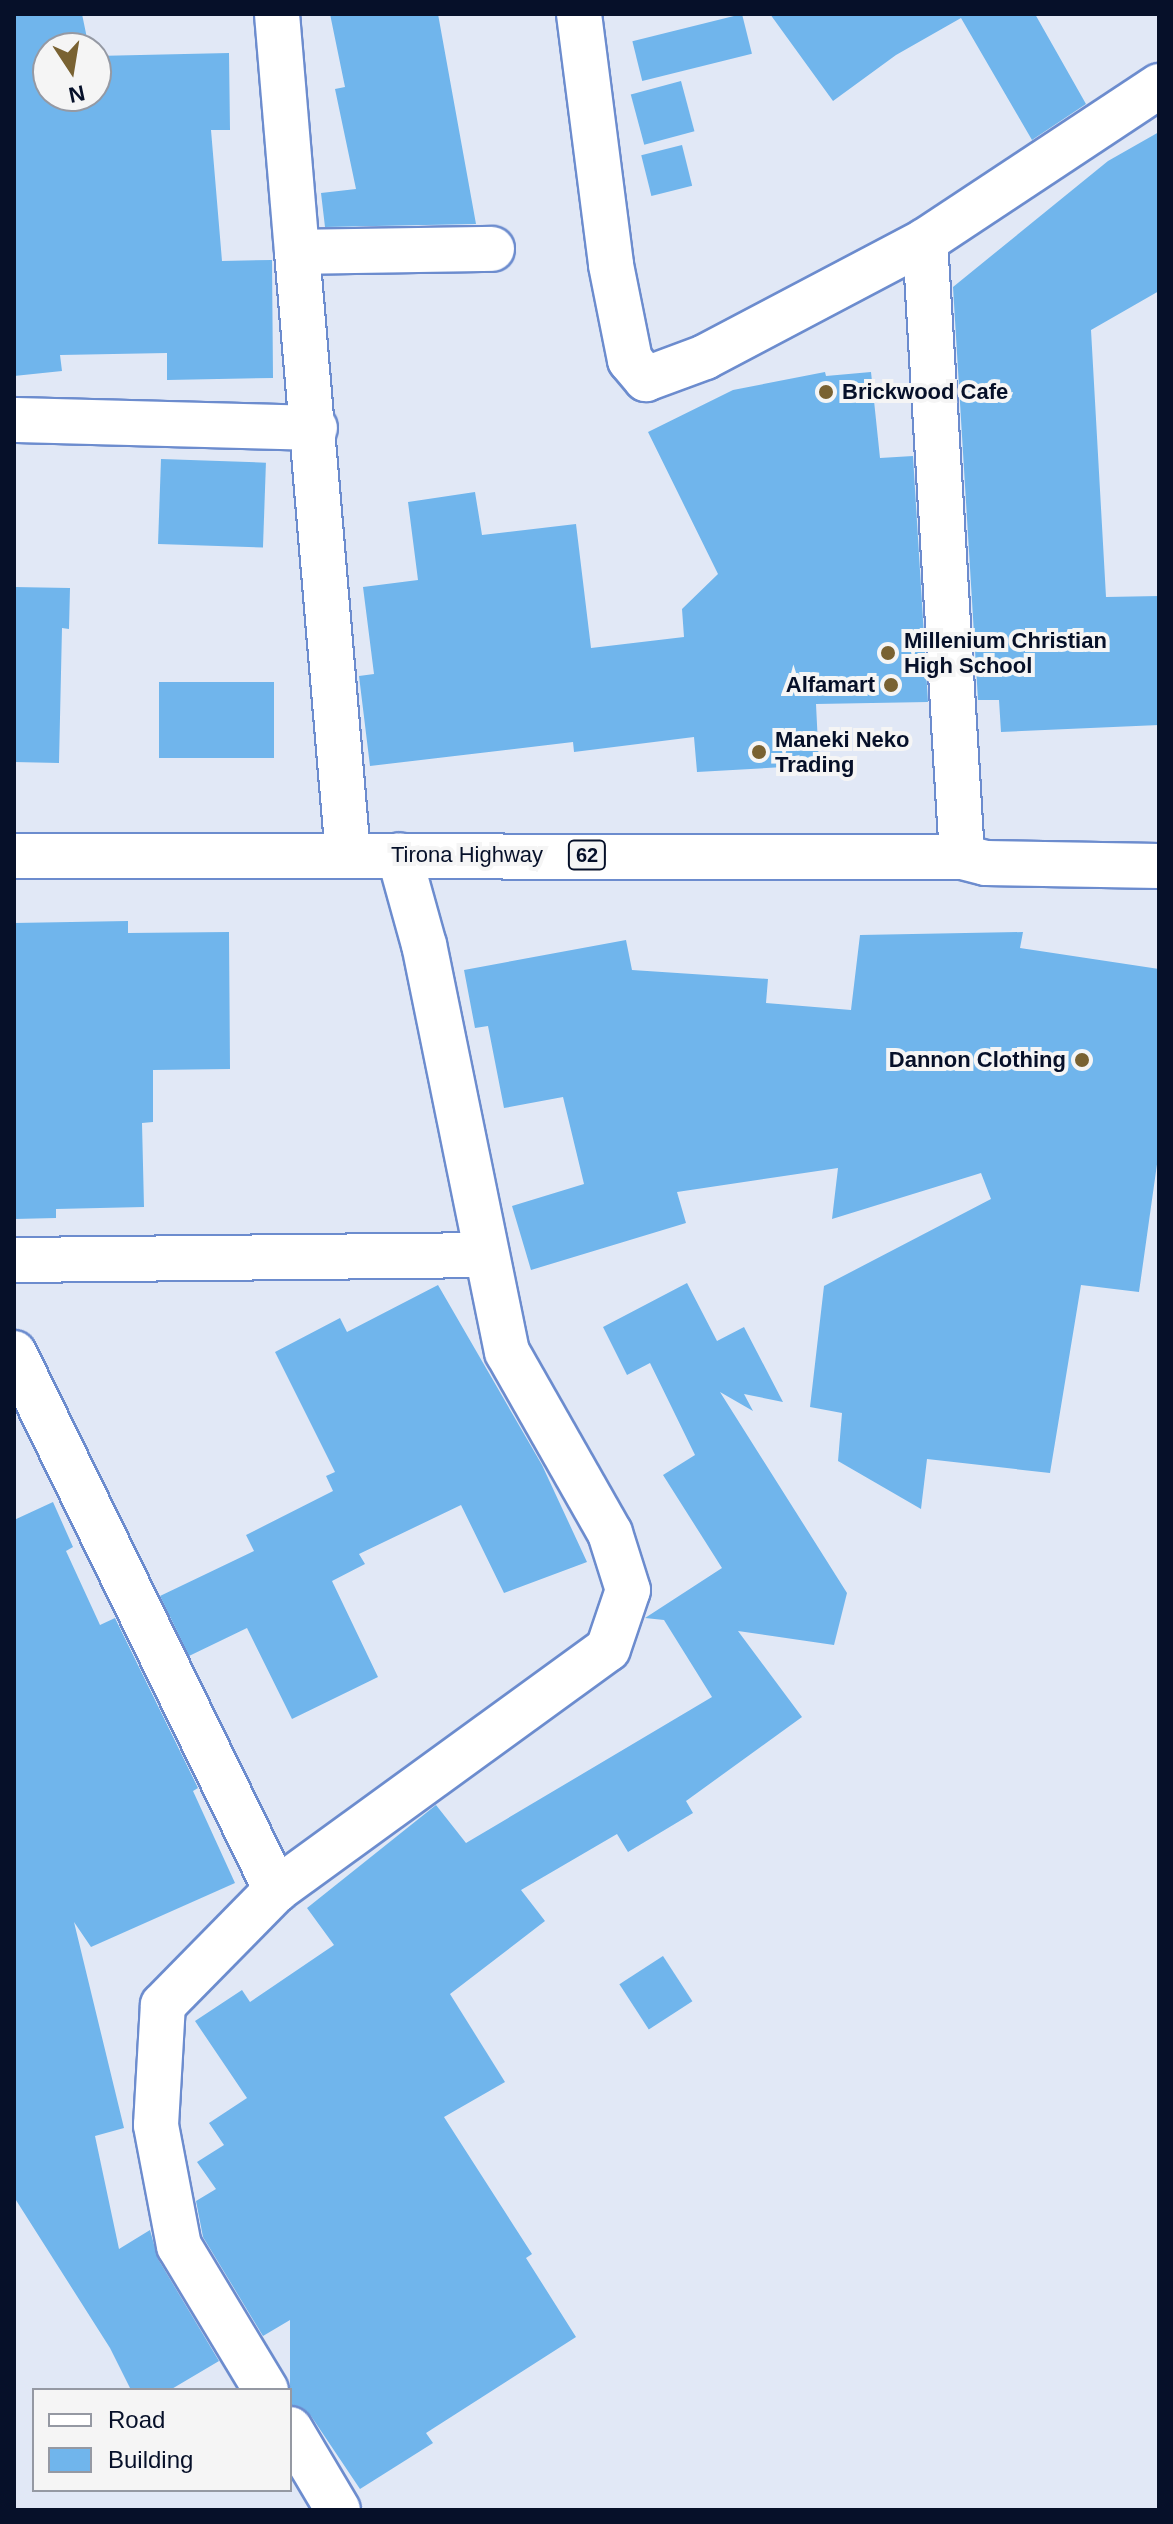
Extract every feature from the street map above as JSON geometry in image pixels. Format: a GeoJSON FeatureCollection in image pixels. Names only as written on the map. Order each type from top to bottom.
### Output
{"type":"FeatureCollection","features":[{"type":"Feature","properties":{"kind":"street"},"geometry":{"type":"LineString","coordinates":[[277,14],[315,428],[336,763],[348,855]]}},
{"type":"Feature","properties":{"kind":"street"},"geometry":{"type":"LineString","coordinates":[[579,14],[611,265],[630,360],[646,379],[705,357],[925,241],[1159,86]]}},
{"type":"Feature","properties":{"kind":"street"},"geometry":{"type":"LineString","coordinates":[[925,241],[962,857]]}},
{"type":"Feature","properties":{"kind":"street"},"geometry":{"type":"LineString","coordinates":[[297,252],[492,249]]}},
{"type":"Feature","properties":{"kind":"street"},"geometry":{"type":"LineString","coordinates":[[14,420],[315,428]]}},
{"type":"Feature","properties":{"kind":"street"},"geometry":{"type":"LineString","coordinates":[[265,2388],[179,2246],[156,2125],[163,2005],[276,1890],[608,1649],[628,1590],[610,1533],[507,1352],[424,945],[399,855]]}},
{"type":"Feature","properties":{"kind":"street","name":"Tirona Highway"},"geometry":{"type":"LineString","coordinates":[[14,856],[962,857],[986,863],[1159,866]]}},
{"type":"Feature","properties":{"kind":"street"},"geometry":{"type":"LineString","coordinates":[[14,1260],[486,1255]]}},
{"type":"Feature","properties":{"kind":"street"},"geometry":{"type":"LineString","coordinates":[[14,1353],[276,1890]]}},
{"type":"Feature","properties":{"kind":"street"},"geometry":{"type":"LineString","coordinates":[[292,2432],[338,2510]]}},
{"type":"Feature","properties":{"kind":"building"},"geometry":{"type":"Polygon","coordinates":[[[14,14],[82,14],[86,32],[32,32],[32,112],[112,112],[112,56],[229,53],[230,130],[211,130],[222,261],[272,260],[273,378],[167,380],[167,353],[60,355],[62,371],[14,376],[14,14]]]}},
{"type":"Feature","properties":{"kind":"building"},"geometry":{"type":"Polygon","coordinates":[[[330,14],[438,14],[476,224],[325,227],[321,193],[356,189],[335,89],[345,87],[330,14]]]}},
{"type":"Feature","properties":{"kind":"building"},"geometry":{"type":"Polygon","coordinates":[[[742,14],[752,54],[642,81],[632,41],[742,14]]]}},
{"type":"Feature","properties":{"kind":"building"},"geometry":{"type":"Polygon","coordinates":[[[770,14],[1035,14],[1086,104],[1032,140],[961,18],[896,55],[833,101],[770,14]]]}},
{"type":"Feature","properties":{"kind":"building"},"geometry":{"type":"Polygon","coordinates":[[[681,81],[694,131],[644,145],[631,94],[681,81]]]}},
{"type":"Feature","properties":{"kind":"building"},"geometry":{"type":"Polygon","coordinates":[[[1159,132],[1159,291],[1091,330],[1106,597],[1159,596],[1159,725],[1001,732],[999,700],[978,700],[953,287],[1108,161],[1159,132]]]}},
{"type":"Feature","properties":{"kind":"building"},"geometry":{"type":"Polygon","coordinates":[[[682,145],[692,186],[651,196],[641,155],[682,145]]]}},
{"type":"Feature","properties":{"kind":"building"},"geometry":{"type":"Polygon","coordinates":[[[825,372],[826,376],[871,372],[880,458],[913,456],[928,702],[816,704],[819,765],[697,772],[694,737],[574,752],[573,742],[370,766],[359,676],[374,674],[363,587],[418,580],[408,502],[475,492],[482,535],[576,524],[591,648],[684,637],[682,609],[718,574],[648,432],[733,390],[825,372]]]}},
{"type":"Feature","properties":{"kind":"building"},"geometry":{"type":"Polygon","coordinates":[[[161,459],[266,463],[263,548],[158,544],[161,459]]]}},
{"type":"Feature","properties":{"kind":"building"},"geometry":{"type":"Polygon","coordinates":[[[14,587],[70,588],[69,629],[62,628],[59,763],[14,762],[14,587]]]}},
{"type":"Feature","properties":{"kind":"building"},"geometry":{"type":"Polygon","coordinates":[[[159,682],[274,682],[274,758],[159,758],[159,682]]]}},
{"type":"Feature","properties":{"kind":"building"},"geometry":{"type":"Polygon","coordinates":[[[128,921],[128,933],[229,932],[230,1069],[153,1070],[153,1122],[142,1123],[144,1207],[56,1209],[56,1218],[14,1219],[14,923],[128,921]]]}},
{"type":"Feature","properties":{"kind":"building"},"geometry":{"type":"Polygon","coordinates":[[[1023,932],[1020,948],[1159,969],[1159,1150],[1139,1292],[1081,1285],[1050,1473],[927,1459],[921,1509],[838,1461],[842,1413],[810,1407],[824,1286],[991,1199],[981,1173],[832,1219],[838,1168],[677,1192],[686,1223],[531,1270],[512,1206],[584,1184],[563,1097],[504,1108],[488,1026],[475,1028],[464,970],[626,940],[632,970],[768,979],[766,1003],[851,1010],[860,935],[1023,932]]]}},
{"type":"Feature","properties":{"kind":"building"},"geometry":{"type":"Polygon","coordinates":[[[687,1283],[717,1341],[744,1327],[783,1402],[744,1394],[753,1411],[720,1392],[847,1593],[834,1645],[738,1631],[802,1717],[686,1801],[693,1813],[628,1852],[617,1834],[521,1890],[545,1921],[450,1994],[505,2082],[444,2117],[532,2254],[526,2258],[576,2337],[426,2433],[433,2443],[360,2489],[311,2416],[292,2405],[290,2320],[263,2336],[203,2237],[196,2201],[216,2189],[197,2162],[224,2145],[209,2123],[247,2098],[195,2021],[242,1990],[250,2002],[334,1945],[307,1908],[436,1805],[466,1843],[712,1697],[664,1620],[645,1618],[722,1568],[663,1475],[695,1455],[650,1363],[627,1375],[603,1327],[687,1283]]]}},
{"type":"Feature","properties":{"kind":"building"},"geometry":{"type":"Polygon","coordinates":[[[438,1285],[542,1465],[587,1562],[504,1593],[461,1505],[359,1554],[365,1564],[332,1581],[378,1677],[292,1719],[247,1628],[189,1656],[160,1596],[254,1551],[246,1535],[333,1491],[326,1476],[335,1472],[275,1352],[340,1318],[347,1332],[438,1285]]]}},
{"type":"Feature","properties":{"kind":"building"},"geometry":{"type":"Polygon","coordinates":[[[53,1502],[73,1547],[66,1551],[100,1625],[115,1618],[198,1788],[193,1791],[235,1883],[91,1947],[74,1922],[124,2128],[95,2136],[119,2249],[150,2230],[158,2259],[219,2361],[173,2388],[130,2388],[110,2348],[14,2197],[14,1520],[53,1502]]]}},
{"type":"Feature","properties":{"kind":"building"},"geometry":{"type":"Polygon","coordinates":[[[663,1956],[692,2001],[649,2030],[619,1984],[663,1956]]]}},
{"type":"Feature","properties":{"kind":"place","name":"Brickwood Cafe"},"geometry":{"type":"Point","coordinates":[826,392]}},
{"type":"Feature","properties":{"kind":"place","name":"Millenium Christian High School"},"geometry":{"type":"Point","coordinates":[888,653]}},
{"type":"Feature","properties":{"kind":"place","name":"Alfamart"},"geometry":{"type":"Point","coordinates":[891,685]}},
{"type":"Feature","properties":{"kind":"place","name":"Maneki Neko Trading"},"geometry":{"type":"Point","coordinates":[759,752]}},
{"type":"Feature","properties":{"kind":"place","name":"Dannon Clothing"},"geometry":{"type":"Point","coordinates":[1082,1060]}}]}
